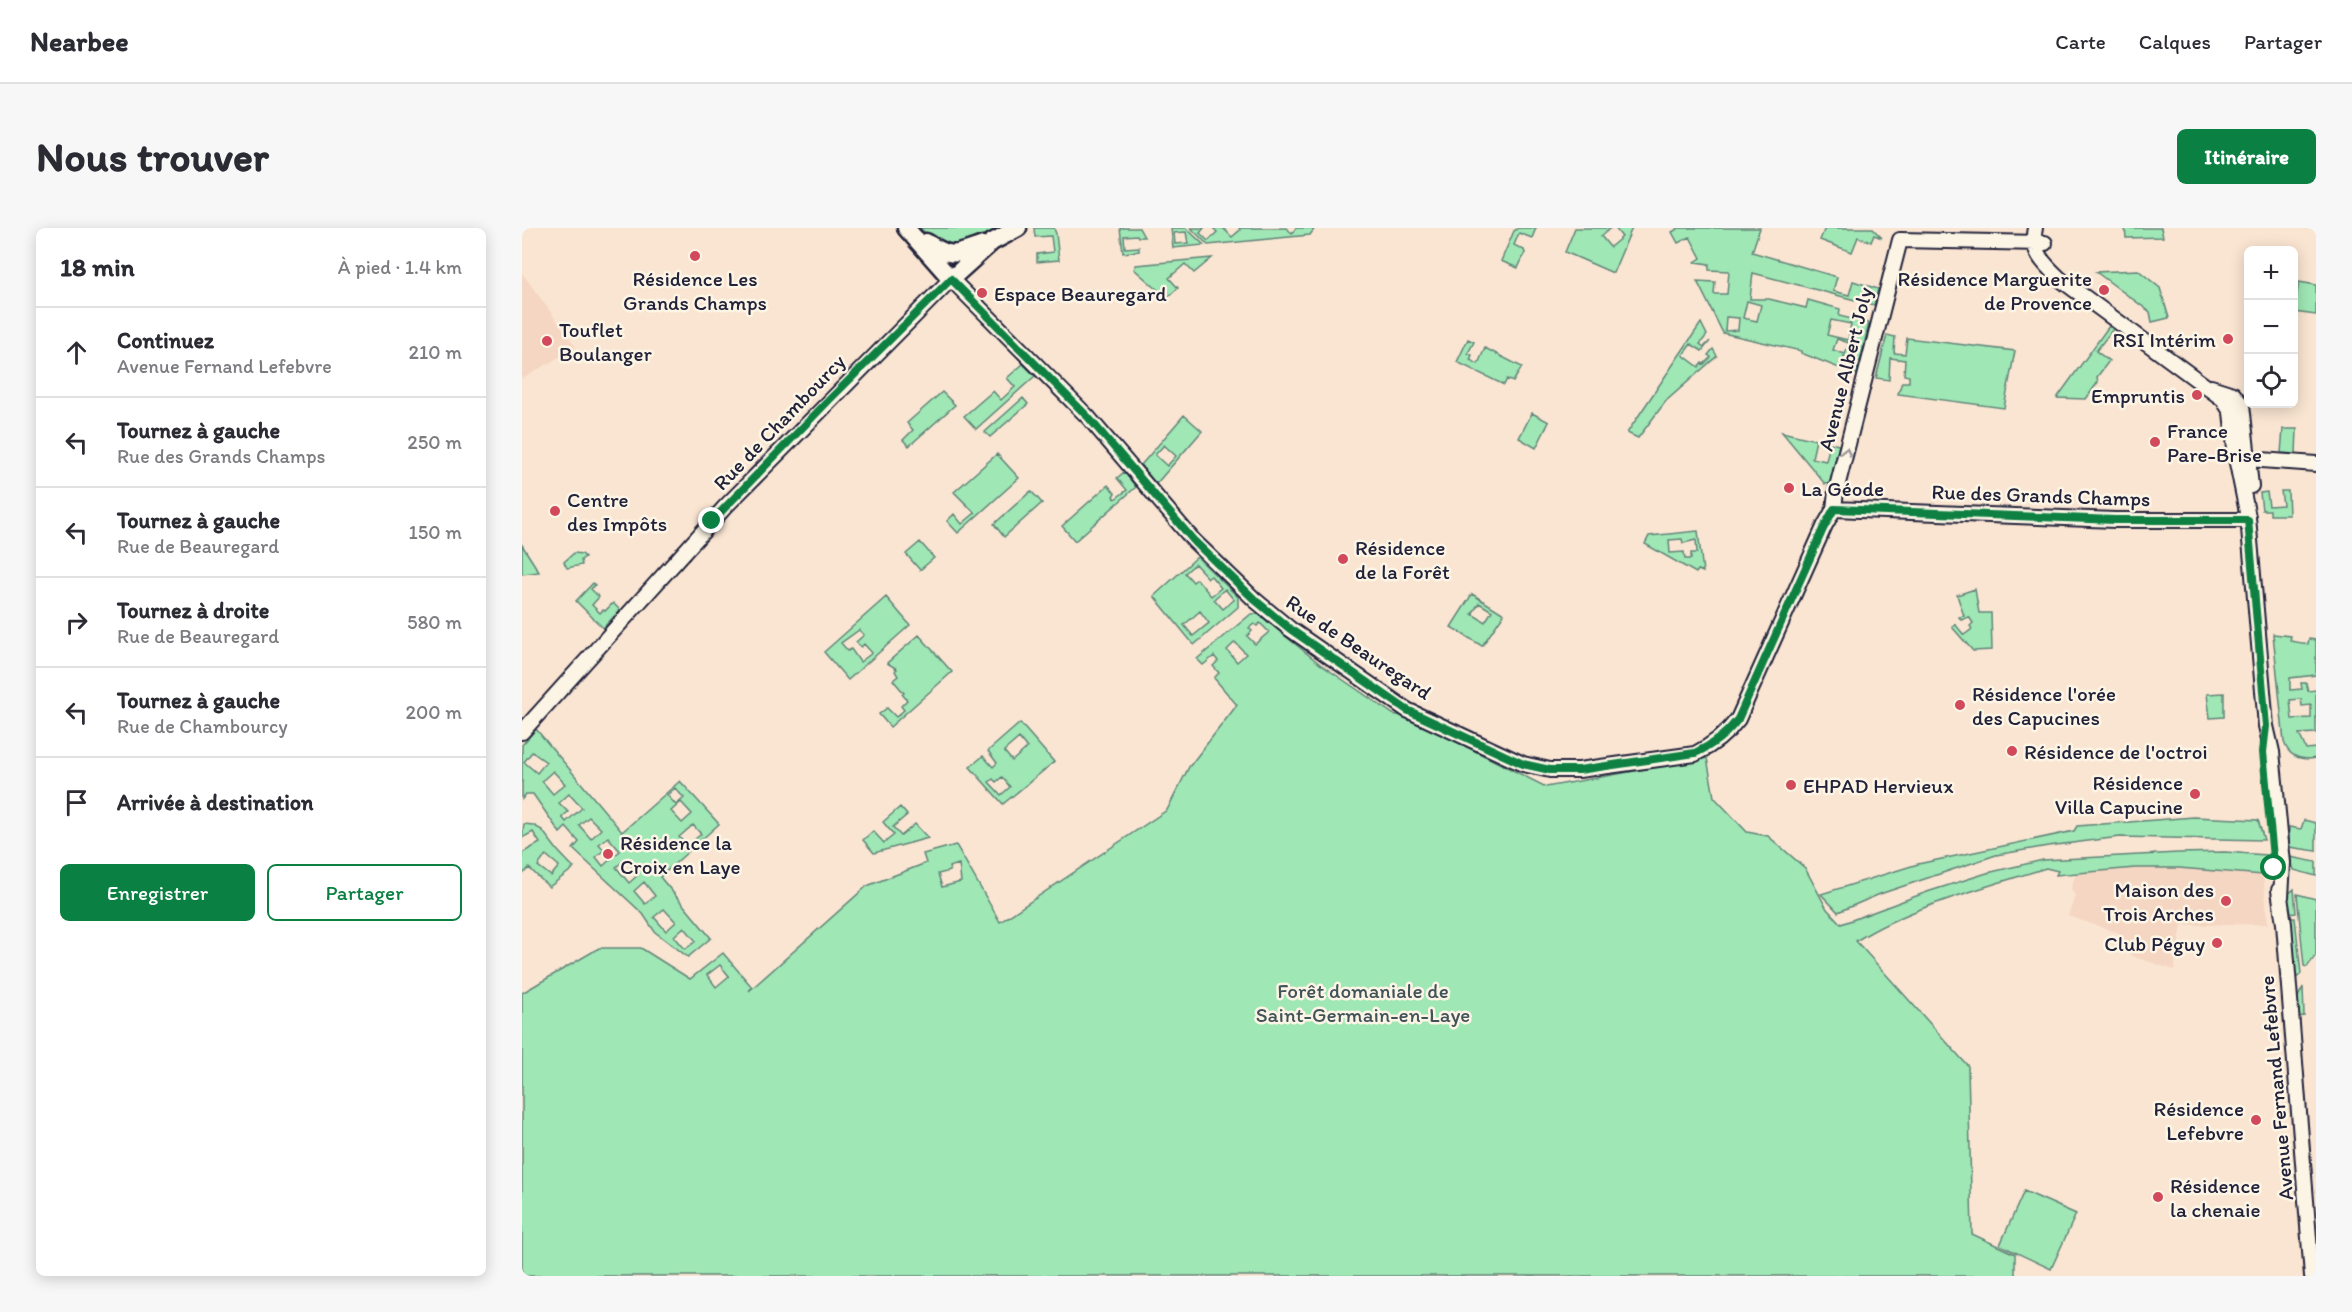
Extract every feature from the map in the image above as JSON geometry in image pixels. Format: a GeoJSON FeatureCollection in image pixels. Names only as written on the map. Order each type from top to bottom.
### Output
{"type":"FeatureCollection","features":[{"type":"Feature","properties":{"kind":"main road"},"geometry":{"type":"LineString","coordinates":[[907,228],[951,279],[992,242]]}},
{"type":"Feature","properties":{"kind":"main road"},"geometry":{"type":"LineString","coordinates":[[907,228],[949,254],[959,254],[992,242],[1018,228]]}},
{"type":"Feature","properties":{"kind":"street"},"geometry":{"type":"LineString","coordinates":[[2034,228],[2042,261],[2060,279],[2201,385],[2235,405]]}},
{"type":"Feature","properties":{"kind":"street"},"geometry":{"type":"LineString","coordinates":[[2039,243],[2043,228]]}},
{"type":"Feature","properties":{"kind":"street","name":"Avenue Albert Joly"},"geometry":{"type":"LineString","coordinates":[[1834,509],[1836,491],[1900,240],[2039,243]]}},
{"type":"Feature","properties":{"kind":"street","name":"Rue de Beauregard"},"geometry":{"type":"LineString","coordinates":[[951,279],[1088,417],[1194,541],[1255,600],[1290,629],[1407,710],[1523,764],[1550,770],[1579,770],[1665,758],[1695,753],[1711,746],[1727,734],[1738,719],[1834,509]]}},
{"type":"Feature","properties":{"kind":"street","name":"Rue de Chambourcy"},"geometry":{"type":"LineString","coordinates":[[522,732],[725,507],[951,279]]}},
{"type":"Feature","properties":{"kind":"street","name":"Avenue Fernand Lefebvre"},"geometry":{"type":"LineString","coordinates":[[2248,519],[2252,498],[2243,407],[2235,405],[2234,444],[2248,519],[2266,726],[2263,749],[2264,767],[2274,868],[2281,897],[2312,1276]]}},
{"type":"Feature","properties":{"kind":"street"},"geometry":{"type":"LineString","coordinates":[[2234,444],[2239,453],[2248,459],[2316,464]]}},
{"type":"Feature","properties":{"kind":"street"},"geometry":{"type":"LineString","coordinates":[[2241,473],[2242,466],[2248,459]]}},
{"type":"Feature","properties":{"kind":"street","name":"Rue des Grands Champs"},"geometry":{"type":"LineString","coordinates":[[1834,509],[2115,520],[2248,519]]}},
{"type":"Feature","properties":{"kind":"shaded area","name":"Touflet Boulanger"},"geometry":{"type":"Polygon","coordinates":[[[522,273],[576,347],[522,379],[522,273]]]}},
{"type":"Feature","properties":{"kind":"shaded area"},"geometry":{"type":"Polygon","coordinates":[[[2135,868],[2179,868],[2263,875],[2268,924],[2182,925],[2174,970],[2132,956],[2121,944],[2119,933],[2068,916],[2075,896],[2071,889],[2076,873],[2135,868]]]}},
{"type":"Feature","properties":{"kind":"green space"},"geometry":{"type":"Polygon","coordinates":[[[920,228],[999,228],[968,242],[949,244],[940,242],[920,228]]]}},
{"type":"Feature","properties":{"kind":"green space"},"geometry":{"type":"Polygon","coordinates":[[[1034,228],[1054,228],[1059,260],[1037,262],[1037,254],[1053,252],[1051,236],[1035,237],[1034,228]]]}},
{"type":"Feature","properties":{"kind":"green space"},"geometry":{"type":"Polygon","coordinates":[[[1120,228],[1139,228],[1144,237],[1124,236],[1125,248],[1139,247],[1139,251],[1123,253],[1120,228]]]}},
{"type":"Feature","properties":{"kind":"green space"},"geometry":{"type":"Polygon","coordinates":[[[1171,228],[1186,228],[1204,245],[1173,248],[1171,228]],[[1186,232],[1174,233],[1175,244],[1188,243],[1186,232]]]}},
{"type":"Feature","properties":{"kind":"green space"},"geometry":{"type":"Polygon","coordinates":[[[1191,228],[1204,228],[1200,233],[1208,241],[1217,232],[1213,228],[1223,228],[1232,237],[1240,230],[1239,228],[1286,228],[1292,233],[1296,228],[1315,228],[1310,235],[1208,245],[1191,228]]]}},
{"type":"Feature","properties":{"kind":"green space"},"geometry":{"type":"Polygon","coordinates":[[[1518,228],[1536,228],[1532,238],[1519,233],[1514,245],[1524,250],[1525,253],[1518,268],[1501,261],[1514,231],[1518,228]]]}},
{"type":"Feature","properties":{"kind":"green space"},"geometry":{"type":"Polygon","coordinates":[[[1575,228],[1611,228],[1601,236],[1610,247],[1622,237],[1615,228],[1632,228],[1613,273],[1565,252],[1575,228]]]}},
{"type":"Feature","properties":{"kind":"green space"},"geometry":{"type":"Polygon","coordinates":[[[1679,228],[1760,228],[1752,252],[1837,277],[1833,291],[1849,295],[1853,281],[1878,289],[1874,305],[1753,273],[1750,299],[1769,299],[1806,308],[1808,300],[1840,309],[1839,316],[1869,323],[1860,362],[1844,356],[1840,366],[1852,371],[1854,366],[1858,368],[1857,375],[1801,353],[1801,351],[1723,333],[1697,281],[1715,282],[1714,294],[1727,294],[1729,271],[1709,270],[1709,264],[1695,262],[1701,258],[1690,237],[1678,243],[1672,232],[1679,228]],[[1747,301],[1743,318],[1757,321],[1761,305],[1747,301]],[[1726,317],[1725,331],[1738,330],[1739,318],[1726,317]],[[1831,320],[1827,335],[1848,340],[1851,324],[1831,320]],[[1837,339],[1833,350],[1845,354],[1849,343],[1837,339]]]}},
{"type":"Feature","properties":{"kind":"green space"},"geometry":{"type":"Polygon","coordinates":[[[1825,228],[1872,228],[1882,238],[1874,235],[1871,242],[1858,237],[1852,252],[1820,240],[1825,228]]]}},
{"type":"Feature","properties":{"kind":"green space"},"geometry":{"type":"Polygon","coordinates":[[[2125,228],[2161,228],[2163,237],[2126,238],[2125,228]]]}},
{"type":"Feature","properties":{"kind":"green space"},"geometry":{"type":"Polygon","coordinates":[[[1212,258],[1194,273],[1185,264],[1169,278],[1178,288],[1167,298],[1134,269],[1136,265],[1212,258]]]}},
{"type":"Feature","properties":{"kind":"green space"},"geometry":{"type":"Polygon","coordinates":[[[2138,270],[2160,288],[2169,318],[2152,322],[2150,312],[2096,272],[2138,270]]]}},
{"type":"Feature","properties":{"kind":"green space"},"geometry":{"type":"Polygon","coordinates":[[[2299,282],[2316,285],[2316,315],[2298,313],[2299,282]]]}},
{"type":"Feature","properties":{"kind":"green space"},"geometry":{"type":"Polygon","coordinates":[[[1701,323],[1707,335],[1700,344],[1704,347],[1710,341],[1702,351],[1691,344],[1683,355],[1699,367],[1711,357],[1708,355],[1713,349],[1717,356],[1666,401],[1638,438],[1627,433],[1701,323]]]}},
{"type":"Feature","properties":{"kind":"green space"},"geometry":{"type":"Polygon","coordinates":[[[2109,326],[2113,329],[2096,351],[2109,361],[2097,377],[2098,382],[2086,399],[2057,398],[2109,326]]]}},
{"type":"Feature","properties":{"kind":"green space"},"geometry":{"type":"Polygon","coordinates":[[[1887,335],[1895,337],[1894,353],[1905,354],[1907,338],[2015,351],[2004,408],[1898,394],[1902,382],[1909,382],[1909,376],[1904,375],[1905,360],[1890,358],[1889,380],[1876,378],[1887,335]]]}},
{"type":"Feature","properties":{"kind":"green space"},"geometry":{"type":"Polygon","coordinates":[[[1468,339],[1474,342],[1468,353],[1472,355],[1470,360],[1478,364],[1485,348],[1522,367],[1513,382],[1507,379],[1504,385],[1457,362],[1468,339]]]}},
{"type":"Feature","properties":{"kind":"green space"},"geometry":{"type":"Polygon","coordinates":[[[1023,364],[1035,376],[976,429],[964,416],[993,391],[1001,400],[1015,387],[1007,378],[1023,364]]]}},
{"type":"Feature","properties":{"kind":"green space"},"geometry":{"type":"Polygon","coordinates":[[[942,392],[955,405],[909,446],[903,440],[913,430],[907,423],[942,392]]]}},
{"type":"Feature","properties":{"kind":"green space"},"geometry":{"type":"Polygon","coordinates":[[[1023,398],[1028,404],[990,437],[985,432],[1023,398]]]}},
{"type":"Feature","properties":{"kind":"green space"},"geometry":{"type":"Polygon","coordinates":[[[1532,413],[1549,422],[1536,448],[1519,438],[1532,413]]]}},
{"type":"Feature","properties":{"kind":"green space"},"geometry":{"type":"Polygon","coordinates":[[[1184,415],[1202,431],[1156,484],[1141,465],[1184,415]],[[1164,445],[1155,455],[1167,466],[1176,456],[1164,445]]]}},
{"type":"Feature","properties":{"kind":"green space"},"geometry":{"type":"Polygon","coordinates":[[[2283,429],[2297,429],[2296,454],[2281,453],[2283,429]]]}},
{"type":"Feature","properties":{"kind":"green space"},"geometry":{"type":"Polygon","coordinates":[[[1782,432],[1816,440],[1812,458],[1826,461],[1830,443],[1839,445],[1830,483],[1825,484],[1782,432]]]}},
{"type":"Feature","properties":{"kind":"green space"},"geometry":{"type":"Polygon","coordinates":[[[997,454],[1019,478],[958,533],[947,521],[954,514],[962,524],[975,513],[954,492],[997,454]]]}},
{"type":"Feature","properties":{"kind":"green space"},"geometry":{"type":"Polygon","coordinates":[[[1124,472],[1136,487],[1075,541],[1062,526],[1108,485],[1115,493],[1113,496],[1115,499],[1127,490],[1117,478],[1124,472]]]}},
{"type":"Feature","properties":{"kind":"green space"},"geometry":{"type":"Polygon","coordinates":[[[1031,491],[1042,503],[1004,537],[994,524],[1031,491]]]}},
{"type":"Feature","properties":{"kind":"green space"},"geometry":{"type":"Polygon","coordinates":[[[2281,491],[2288,491],[2289,515],[2270,515],[2270,510],[2262,510],[2260,493],[2267,492],[2269,506],[2283,505],[2281,491]]]}},
{"type":"Feature","properties":{"kind":"green space"},"geometry":{"type":"Polygon","coordinates":[[[1698,531],[1703,572],[1698,570],[1696,573],[1645,544],[1649,536],[1698,531]],[[1682,539],[1669,540],[1670,553],[1684,552],[1685,559],[1691,559],[1691,553],[1697,553],[1696,540],[1683,543],[1682,539]]]}},
{"type":"Feature","properties":{"kind":"green space"},"geometry":{"type":"Polygon","coordinates":[[[920,542],[934,558],[920,570],[906,554],[920,542]]]}},
{"type":"Feature","properties":{"kind":"green space"},"geometry":{"type":"Polygon","coordinates":[[[522,545],[539,572],[522,574],[522,545]]]}},
{"type":"Feature","properties":{"kind":"green space"},"geometry":{"type":"Polygon","coordinates":[[[574,553],[585,557],[581,560],[582,565],[567,568],[564,562],[574,553]]]}},
{"type":"Feature","properties":{"kind":"green space"},"geometry":{"type":"Polygon","coordinates":[[[1197,557],[1238,597],[1238,607],[1194,645],[1154,596],[1197,557]],[[1195,564],[1185,573],[1193,582],[1197,579],[1211,596],[1221,588],[1211,576],[1208,578],[1195,564]],[[1225,589],[1214,599],[1223,609],[1234,600],[1225,589]],[[1200,611],[1184,625],[1193,636],[1209,623],[1200,611]]]}},
{"type":"Feature","properties":{"kind":"green space"},"geometry":{"type":"Polygon","coordinates":[[[593,583],[595,585],[591,589],[599,597],[592,605],[600,613],[613,603],[620,610],[603,628],[576,601],[593,583]]]}},
{"type":"Feature","properties":{"kind":"green space"},"geometry":{"type":"Polygon","coordinates":[[[1975,589],[1979,613],[1991,613],[1992,650],[1973,651],[1952,627],[1955,624],[1964,635],[1972,629],[1970,626],[1973,623],[1969,617],[1961,620],[1959,617],[1964,616],[1957,595],[1975,589]]]}},
{"type":"Feature","properties":{"kind":"green space"},"geometry":{"type":"Polygon","coordinates":[[[1472,594],[1504,614],[1482,646],[1451,627],[1472,594]],[[1479,603],[1472,614],[1485,622],[1492,611],[1479,603]]]}},
{"type":"Feature","properties":{"kind":"green space"},"geometry":{"type":"Polygon","coordinates":[[[886,597],[910,625],[848,680],[824,652],[886,597]],[[859,630],[841,643],[848,651],[851,649],[860,662],[872,653],[864,644],[861,647],[856,642],[864,635],[859,630]]]}},
{"type":"Feature","properties":{"kind":"green space","name":"Forêt domaniale de Saint-Germain-en-Laye"},"geometry":{"type":"Polygon","coordinates":[[[1251,614],[1258,614],[1320,664],[1393,714],[1410,718],[1546,787],[1707,758],[1714,797],[1747,832],[1768,836],[1805,868],[1827,909],[1841,924],[1927,892],[1987,873],[2043,860],[2225,852],[2266,855],[2263,875],[2179,868],[2135,868],[2056,875],[2058,871],[2046,868],[1973,890],[1924,908],[1856,941],[1968,1066],[1972,1234],[2015,1254],[2015,1276],[522,1276],[522,993],[599,948],[641,948],[690,979],[723,953],[752,987],[749,991],[867,886],[926,863],[923,854],[956,845],[1000,922],[1167,810],[1189,767],[1237,705],[1214,678],[1219,673],[1213,666],[1218,661],[1214,656],[1203,665],[1197,659],[1251,614]],[[1260,623],[1257,626],[1254,624],[1249,628],[1252,631],[1247,636],[1255,644],[1269,632],[1260,623]],[[1235,642],[1227,650],[1237,662],[1246,654],[1235,642]],[[959,864],[949,867],[950,871],[938,874],[942,887],[961,882],[959,864]],[[720,965],[707,975],[716,987],[729,976],[720,965]]]}},
{"type":"Feature","properties":{"kind":"green space"},"geometry":{"type":"Polygon","coordinates":[[[2273,634],[2291,636],[2290,641],[2308,644],[2309,639],[2316,640],[2316,675],[2290,678],[2290,690],[2302,689],[2301,683],[2306,683],[2308,691],[2316,690],[2316,733],[2299,734],[2306,749],[2316,748],[2316,758],[2296,757],[2284,742],[2273,634]],[[2301,699],[2290,700],[2292,719],[2311,718],[2311,705],[2302,706],[2301,699]]]}},
{"type":"Feature","properties":{"kind":"green space"},"geometry":{"type":"Polygon","coordinates":[[[919,635],[952,672],[890,727],[879,714],[887,708],[896,717],[904,710],[901,706],[907,700],[893,680],[898,676],[895,671],[897,669],[887,663],[919,635]]]}},
{"type":"Feature","properties":{"kind":"green space"},"geometry":{"type":"Polygon","coordinates":[[[2224,693],[2224,717],[2210,718],[2207,694],[2224,693]]]}},
{"type":"Feature","properties":{"kind":"green space"},"geometry":{"type":"Polygon","coordinates":[[[1020,723],[1054,762],[1003,804],[970,767],[983,756],[993,767],[997,763],[988,751],[1020,723]],[[1019,738],[1004,751],[1012,761],[1027,748],[1019,738]],[[1002,777],[996,782],[993,779],[989,782],[1001,795],[1010,787],[1002,777]]]}},
{"type":"Feature","properties":{"kind":"green space"},"geometry":{"type":"Polygon","coordinates":[[[536,729],[622,832],[680,781],[719,824],[660,877],[711,938],[688,957],[655,932],[643,914],[573,849],[579,842],[566,827],[560,833],[533,794],[526,794],[522,799],[522,745],[536,729]],[[532,752],[524,762],[537,773],[546,762],[532,752]],[[553,771],[542,781],[553,794],[565,784],[553,771]],[[675,788],[667,795],[676,805],[684,798],[675,788]],[[569,794],[559,803],[568,812],[562,817],[566,822],[582,808],[569,794]],[[681,802],[671,811],[682,823],[692,814],[681,802]],[[589,817],[579,825],[591,839],[601,829],[589,817]],[[693,825],[679,837],[687,846],[701,834],[693,825]],[[608,837],[599,844],[604,850],[596,857],[603,866],[620,851],[608,837]],[[626,859],[616,867],[629,883],[639,874],[626,859]],[[644,882],[634,891],[645,904],[655,896],[644,882]],[[664,909],[654,917],[666,931],[676,922],[664,909]],[[684,927],[674,936],[685,949],[696,941],[684,927]]]}},
{"type":"Feature","properties":{"kind":"green space"},"geometry":{"type":"Polygon","coordinates":[[[900,807],[907,815],[893,827],[901,836],[915,824],[928,838],[874,853],[863,840],[873,831],[884,843],[894,835],[883,822],[900,807]]]}},
{"type":"Feature","properties":{"kind":"green space"},"geometry":{"type":"Polygon","coordinates":[[[2194,817],[2258,820],[2264,840],[2120,837],[1996,855],[1880,894],[1838,912],[1821,894],[1918,864],[2074,831],[2077,826],[2194,817]]]}},
{"type":"Feature","properties":{"kind":"green space"},"geometry":{"type":"Polygon","coordinates":[[[2304,820],[2316,823],[2316,851],[2289,847],[2289,827],[2301,829],[2304,820]]]}},
{"type":"Feature","properties":{"kind":"green space"},"geometry":{"type":"Polygon","coordinates":[[[524,824],[533,825],[542,830],[574,868],[549,887],[529,868],[522,875],[522,853],[540,843],[533,832],[522,838],[524,824]],[[546,855],[538,866],[551,876],[559,866],[546,855]]]}},
{"type":"Feature","properties":{"kind":"green space"},"geometry":{"type":"Polygon","coordinates":[[[2290,857],[2316,862],[2316,876],[2294,870],[2290,857]]]}},
{"type":"Feature","properties":{"kind":"green space"},"geometry":{"type":"Polygon","coordinates":[[[2294,889],[2296,913],[2288,914],[2287,895],[2294,889]]]}},
{"type":"Feature","properties":{"kind":"green space"},"geometry":{"type":"Polygon","coordinates":[[[2297,894],[2316,899],[2316,955],[2307,967],[2304,966],[2297,894]]]}},
{"type":"Feature","properties":{"kind":"green space"},"geometry":{"type":"Polygon","coordinates":[[[2288,918],[2295,918],[2301,974],[2293,981],[2288,918]]]}},
{"type":"Feature","properties":{"kind":"green space"},"geometry":{"type":"Polygon","coordinates":[[[2303,987],[2304,1016],[2297,1017],[2296,1001],[2303,987]]]}},
{"type":"Feature","properties":{"kind":"green space"},"geometry":{"type":"Polygon","coordinates":[[[2024,1191],[2076,1214],[2051,1269],[2000,1245],[2024,1191]]]}},
{"type":"Feature","properties":{"kind":"place","name":"Résidence Les Grands Champs"},"geometry":{"type":"Point","coordinates":[695,256]}},
{"type":"Feature","properties":{"kind":"place","name":"Résidence Marguerite de Provence"},"geometry":{"type":"Point","coordinates":[2104,290]}},
{"type":"Feature","properties":{"kind":"place","name":"Espace Beauregard"},"geometry":{"type":"Point","coordinates":[982,293]}},
{"type":"Feature","properties":{"kind":"place","name":"RSI Intérim"},"geometry":{"type":"Point","coordinates":[2228,339]}},
{"type":"Feature","properties":{"kind":"place","name":"Touflet Boulanger"},"geometry":{"type":"Point","coordinates":[547,341]}},
{"type":"Feature","properties":{"kind":"place","name":"Empruntis"},"geometry":{"type":"Point","coordinates":[2197,395]}},
{"type":"Feature","properties":{"kind":"place","name":"France Pare-Brise"},"geometry":{"type":"Point","coordinates":[2155,442]}},
{"type":"Feature","properties":{"kind":"place","name":"La Géode"},"geometry":{"type":"Point","coordinates":[1789,488]}},
{"type":"Feature","properties":{"kind":"place","name":"Centre des Impôts"},"geometry":{"type":"Point","coordinates":[555,511]}},
{"type":"Feature","properties":{"kind":"place","name":"Résidence de la Forêt"},"geometry":{"type":"Point","coordinates":[1343,559]}},
{"type":"Feature","properties":{"kind":"place","name":"Résidence l'orée des Capucines"},"geometry":{"type":"Point","coordinates":[1960,705]}},
{"type":"Feature","properties":{"kind":"place","name":"Résidence de l'octroi"},"geometry":{"type":"Point","coordinates":[2012,751]}},
{"type":"Feature","properties":{"kind":"place","name":"EHPAD Hervieux"},"geometry":{"type":"Point","coordinates":[1791,785]}},
{"type":"Feature","properties":{"kind":"place","name":"Résidence Villa Capucine"},"geometry":{"type":"Point","coordinates":[2195,794]}},
{"type":"Feature","properties":{"kind":"place","name":"Résidence la Croix en Laye"},"geometry":{"type":"Point","coordinates":[608,854]}},
{"type":"Feature","properties":{"kind":"place","name":"Maison des Trois Arches"},"geometry":{"type":"Point","coordinates":[2226,901]}},
{"type":"Feature","properties":{"kind":"place","name":"Club Péguy"},"geometry":{"type":"Point","coordinates":[2217,943]}},
{"type":"Feature","properties":{"kind":"place","name":"Résidence Lefebvre"},"geometry":{"type":"Point","coordinates":[2256,1120]}},
{"type":"Feature","properties":{"kind":"place","name":"Résidence la chenaie"},"geometry":{"type":"Point","coordinates":[2158,1197]}},
{"type":"Feature","properties":{"kind":"route"},"geometry":{"type":"LineString","coordinates":[[712,521],[951,279],[1088,417],[1194,541],[1255,600],[1290,629],[1407,710],[1523,764],[1550,770],[1579,770],[1695,753],[1711,746],[1727,734],[1738,719],[1834,509],[2115,520],[2248,520],[2266,726],[2263,752],[2274,868]]}}]}
